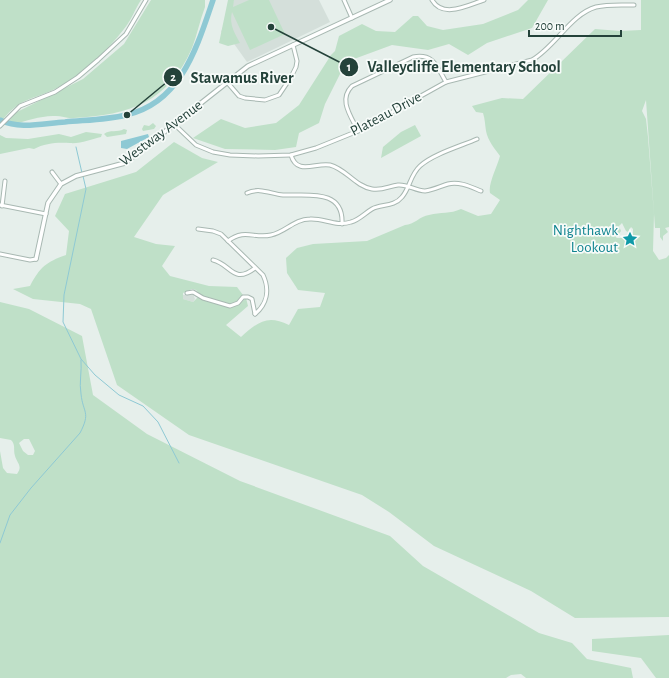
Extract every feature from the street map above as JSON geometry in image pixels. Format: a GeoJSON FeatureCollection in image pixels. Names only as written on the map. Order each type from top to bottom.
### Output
{"type":"FeatureCollection","features":[{"type":"Feature","properties":{"kind":"street"},"geometry":{"type":"LineString","coordinates":[[0,126],[24,104],[55,92],[78,77],[98,60],[126,34],[146,0]]}},
{"type":"Feature","properties":{"kind":"street"},"geometry":{"type":"LineString","coordinates":[[344,0],[352,18]]}},
{"type":"Feature","properties":{"kind":"street","name":"Westway Avenue"},"geometry":{"type":"LineString","coordinates":[[61,184],[76,176],[125,163],[175,125],[227,82],[256,62],[390,0]]}},
{"type":"Feature","properties":{"kind":"street"},"geometry":{"type":"LineString","coordinates":[[432,0],[437,6],[446,10],[484,0]]}},
{"type":"Feature","properties":{"kind":"street","name":"Plateau Drive"},"geometry":{"type":"LineString","coordinates":[[175,125],[196,145],[213,152],[230,155],[291,155],[316,148],[358,131],[446,82],[527,62],[543,52],[586,11],[603,6],[634,5]]}},
{"type":"Feature","properties":{"kind":"street"},"geometry":{"type":"LineString","coordinates":[[227,82],[239,96],[245,98],[265,100],[279,95],[292,78],[296,67],[297,61],[293,45]]}},
{"type":"Feature","properties":{"kind":"street"},"geometry":{"type":"LineString","coordinates":[[358,131],[345,103],[347,91],[352,86],[413,57],[420,56],[427,56],[434,62],[446,82]]}},
{"type":"Feature","properties":{"kind":"street"},"geometry":{"type":"LineString","coordinates":[[228,241],[235,236],[244,233],[266,236],[276,234],[297,221],[305,219],[314,219],[342,224],[359,219],[377,207],[398,201],[408,187],[413,173],[423,163],[477,139]]}},
{"type":"Feature","properties":{"kind":"street"},"geometry":{"type":"LineString","coordinates":[[291,155],[293,162],[301,167],[323,164],[336,167],[360,184],[370,189],[382,190],[399,185],[426,191],[455,183],[481,191]]}},
{"type":"Feature","properties":{"kind":"street"},"geometry":{"type":"LineString","coordinates":[[0,254],[30,260],[36,259],[51,198],[61,184],[52,172]]}},
{"type":"Feature","properties":{"kind":"street"},"geometry":{"type":"LineString","coordinates":[[5,181],[1,205],[46,214]]}},
{"type":"Feature","properties":{"kind":"street"},"geometry":{"type":"LineString","coordinates":[[247,193],[260,190],[279,194],[325,196],[333,200],[338,206],[342,215],[342,224]]}},
{"type":"Feature","properties":{"kind":"street"},"geometry":{"type":"LineString","coordinates":[[187,294],[190,292],[195,292],[203,298],[230,306],[238,304],[243,297],[248,296],[252,300],[254,314],[259,310],[268,295],[266,282],[263,275],[228,241],[213,231],[198,229]]}},
{"type":"Feature","properties":{"kind":"street"},"geometry":{"type":"LineString","coordinates":[[213,260],[220,262],[232,273],[239,275],[247,274],[255,268]]}},
{"type":"Feature","properties":{"kind":"shaded area"},"geometry":{"type":"Polygon","coordinates":[[[234,0],[319,0],[330,22],[247,62],[232,41],[221,32],[234,0]]]}},
{"type":"Feature","properties":{"kind":"shaded area"},"geometry":{"type":"Polygon","coordinates":[[[193,294],[195,299],[193,302],[183,299],[183,295],[193,294]]]}},
{"type":"Feature","properties":{"kind":"green space"},"geometry":{"type":"Polygon","coordinates":[[[0,0],[141,0],[131,19],[117,38],[84,70],[65,84],[22,103],[3,119],[0,118],[0,0]]]}},
{"type":"Feature","properties":{"kind":"green space"},"geometry":{"type":"Polygon","coordinates":[[[151,0],[205,0],[205,7],[192,48],[182,66],[171,81],[159,93],[130,109],[113,113],[72,118],[45,116],[13,124],[9,121],[15,113],[83,79],[124,44],[151,0]]]}},
{"type":"Feature","properties":{"kind":"green space"},"geometry":{"type":"Polygon","coordinates":[[[228,0],[234,0],[233,7],[249,0],[269,0],[285,34],[250,50],[232,12],[231,16],[234,32],[240,43],[228,46],[219,43],[228,0]]]}},
{"type":"Feature","properties":{"kind":"green space"},"geometry":{"type":"Polygon","coordinates":[[[528,0],[548,0],[532,28],[487,43],[468,55],[449,44],[428,50],[392,45],[354,59],[344,66],[325,104],[319,123],[299,133],[296,147],[275,150],[225,149],[193,138],[221,119],[245,128],[276,123],[299,105],[335,51],[339,36],[362,24],[376,31],[395,32],[413,16],[418,16],[427,26],[443,30],[483,24],[518,10],[528,0]]]}},
{"type":"Feature","properties":{"kind":"green space"},"geometry":{"type":"Polygon","coordinates":[[[641,0],[669,0],[669,227],[665,228],[668,232],[663,236],[663,241],[660,237],[660,228],[655,228],[646,100],[642,111],[646,119],[648,137],[654,214],[653,251],[659,260],[666,258],[669,255],[669,617],[575,618],[531,591],[434,546],[389,512],[362,495],[189,435],[117,385],[91,309],[80,304],[33,299],[13,289],[30,286],[44,266],[53,260],[66,255],[69,231],[55,216],[65,194],[136,172],[174,142],[202,158],[218,162],[163,195],[134,237],[156,244],[175,246],[162,266],[170,276],[209,286],[237,287],[243,295],[237,302],[229,305],[201,296],[196,290],[192,289],[183,293],[183,299],[193,302],[198,297],[230,308],[238,305],[246,298],[248,306],[226,325],[241,337],[263,321],[275,320],[289,325],[298,309],[320,307],[325,293],[298,290],[287,273],[286,258],[297,248],[313,244],[367,241],[405,225],[411,224],[423,217],[433,214],[453,212],[461,209],[478,216],[491,214],[500,200],[490,193],[490,189],[491,180],[500,156],[488,138],[483,113],[476,112],[472,106],[502,98],[523,99],[595,29],[620,31],[641,30],[641,0]],[[622,223],[619,226],[621,231],[616,238],[623,238],[630,243],[633,239],[633,229],[631,227],[628,232],[622,223]]]}},
{"type":"Feature","properties":{"kind":"green space"},"geometry":{"type":"Polygon","coordinates":[[[153,123],[156,126],[154,129],[143,131],[142,129],[144,125],[149,126],[153,123]]]}},
{"type":"Feature","properties":{"kind":"green space"},"geometry":{"type":"Polygon","coordinates":[[[415,125],[421,136],[381,158],[383,147],[401,132],[415,125]]]}},
{"type":"Feature","properties":{"kind":"green space"},"geometry":{"type":"Polygon","coordinates":[[[124,129],[127,130],[126,134],[107,137],[104,134],[119,131],[124,129]]]}},
{"type":"Feature","properties":{"kind":"green space"},"geometry":{"type":"Polygon","coordinates":[[[86,132],[102,134],[101,137],[82,142],[52,143],[34,149],[29,148],[0,154],[0,135],[6,138],[28,139],[59,134],[71,137],[86,132]]]}},
{"type":"Feature","properties":{"kind":"green space"},"geometry":{"type":"Polygon","coordinates":[[[0,302],[29,309],[82,336],[93,395],[147,434],[240,481],[390,536],[423,566],[539,633],[572,643],[587,659],[631,668],[633,678],[526,678],[521,674],[511,675],[506,678],[0,678],[0,451],[3,468],[7,473],[17,474],[20,467],[15,456],[13,442],[11,440],[0,438],[0,302]],[[24,439],[19,443],[23,451],[28,455],[33,455],[35,451],[29,439],[24,439]]]}},
{"type":"Feature","properties":{"kind":"green space"},"geometry":{"type":"Polygon","coordinates":[[[669,635],[669,678],[656,678],[641,658],[592,651],[592,639],[669,635]]]}},
{"type":"Feature","properties":{"kind":"water"},"geometry":{"type":"Polygon","coordinates":[[[148,134],[149,137],[127,149],[121,148],[121,141],[148,134]]]}},
{"type":"Feature","properties":{"kind":"waterway"},"geometry":{"type":"LineString","coordinates":[[0,120],[15,125],[32,125],[111,118],[145,109],[161,99],[184,71],[193,54],[213,0]]}},
{"type":"Feature","properties":{"kind":"waterway"},"geometry":{"type":"LineString","coordinates":[[76,147],[82,173]]}},
{"type":"Feature","properties":{"kind":"waterway"},"geometry":{"type":"LineString","coordinates":[[83,176],[86,189],[64,295],[63,322],[81,359],[95,375],[119,395],[143,406],[158,422],[179,463]]}},
{"type":"Feature","properties":{"kind":"waterway"},"geometry":{"type":"LineString","coordinates":[[0,543],[10,515],[31,488],[80,433],[86,416],[80,390],[81,360]]}},
{"type":"Feature","properties":{"kind":"place","name":"Valleycliffe Elementary School"},"geometry":{"type":"Point","coordinates":[271,27]}},
{"type":"Feature","properties":{"kind":"place","name":"Stawamus River"},"geometry":{"type":"Point","coordinates":[127,115]}},
{"type":"Feature","properties":{"kind":"place","name":"Nighthawk Lookout"},"geometry":{"type":"Point","coordinates":[630,239]}}]}
